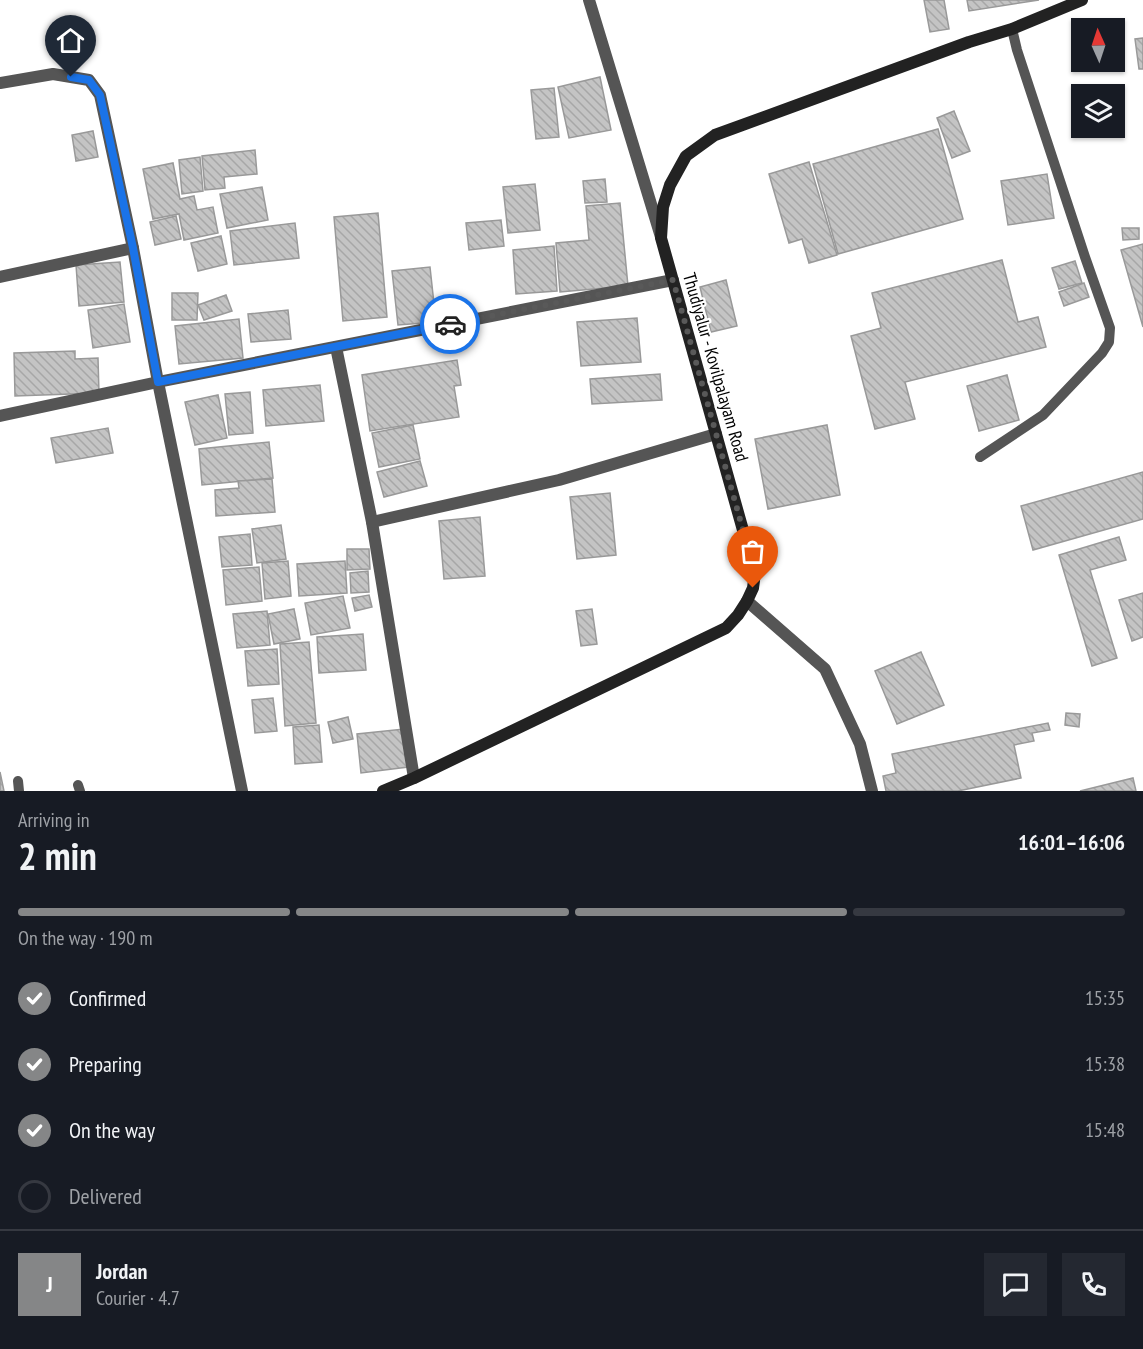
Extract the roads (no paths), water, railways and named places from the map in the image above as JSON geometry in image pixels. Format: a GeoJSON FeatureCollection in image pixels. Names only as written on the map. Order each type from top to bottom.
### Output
{"type":"FeatureCollection","features":[{"type":"Feature","properties":{"kind":"main road","name":"Thudiyalur - Kovilpalayam Road"},"geometry":{"type":"LineString","coordinates":[[383,791],[726,628],[747,601],[753,588],[755,573],[661,238],[663,207],[670,185],[686,156],[716,135],[969,42],[1012,29],[1064,4],[1082,0]]}},
{"type":"Feature","properties":{"kind":"street"},"geometry":{"type":"LineString","coordinates":[[589,0],[661,238]]}},
{"type":"Feature","properties":{"kind":"street"},"geometry":{"type":"LineString","coordinates":[[0,83],[53,74],[89,80],[100,95],[242,791]]}},
{"type":"Feature","properties":{"kind":"street"},"geometry":{"type":"LineString","coordinates":[[0,277],[133,248]]}},
{"type":"Feature","properties":{"kind":"street"},"geometry":{"type":"LineString","coordinates":[[0,416],[158,382],[673,280]]}},
{"type":"Feature","properties":{"kind":"street"},"geometry":{"type":"LineString","coordinates":[[336,347],[372,522],[414,778]]}},
{"type":"Feature","properties":{"kind":"street"},"geometry":{"type":"LineString","coordinates":[[372,522],[559,480],[716,434]]}},
{"type":"Feature","properties":{"kind":"street"},"geometry":{"type":"LineString","coordinates":[[747,601],[825,669],[860,744],[872,791]]}},
{"type":"Feature","properties":{"kind":"lane"},"geometry":{"type":"LineString","coordinates":[[980,457],[1043,415],[1102,353],[1109,342],[1110,328],[1085,258],[1012,29]]}}]}
